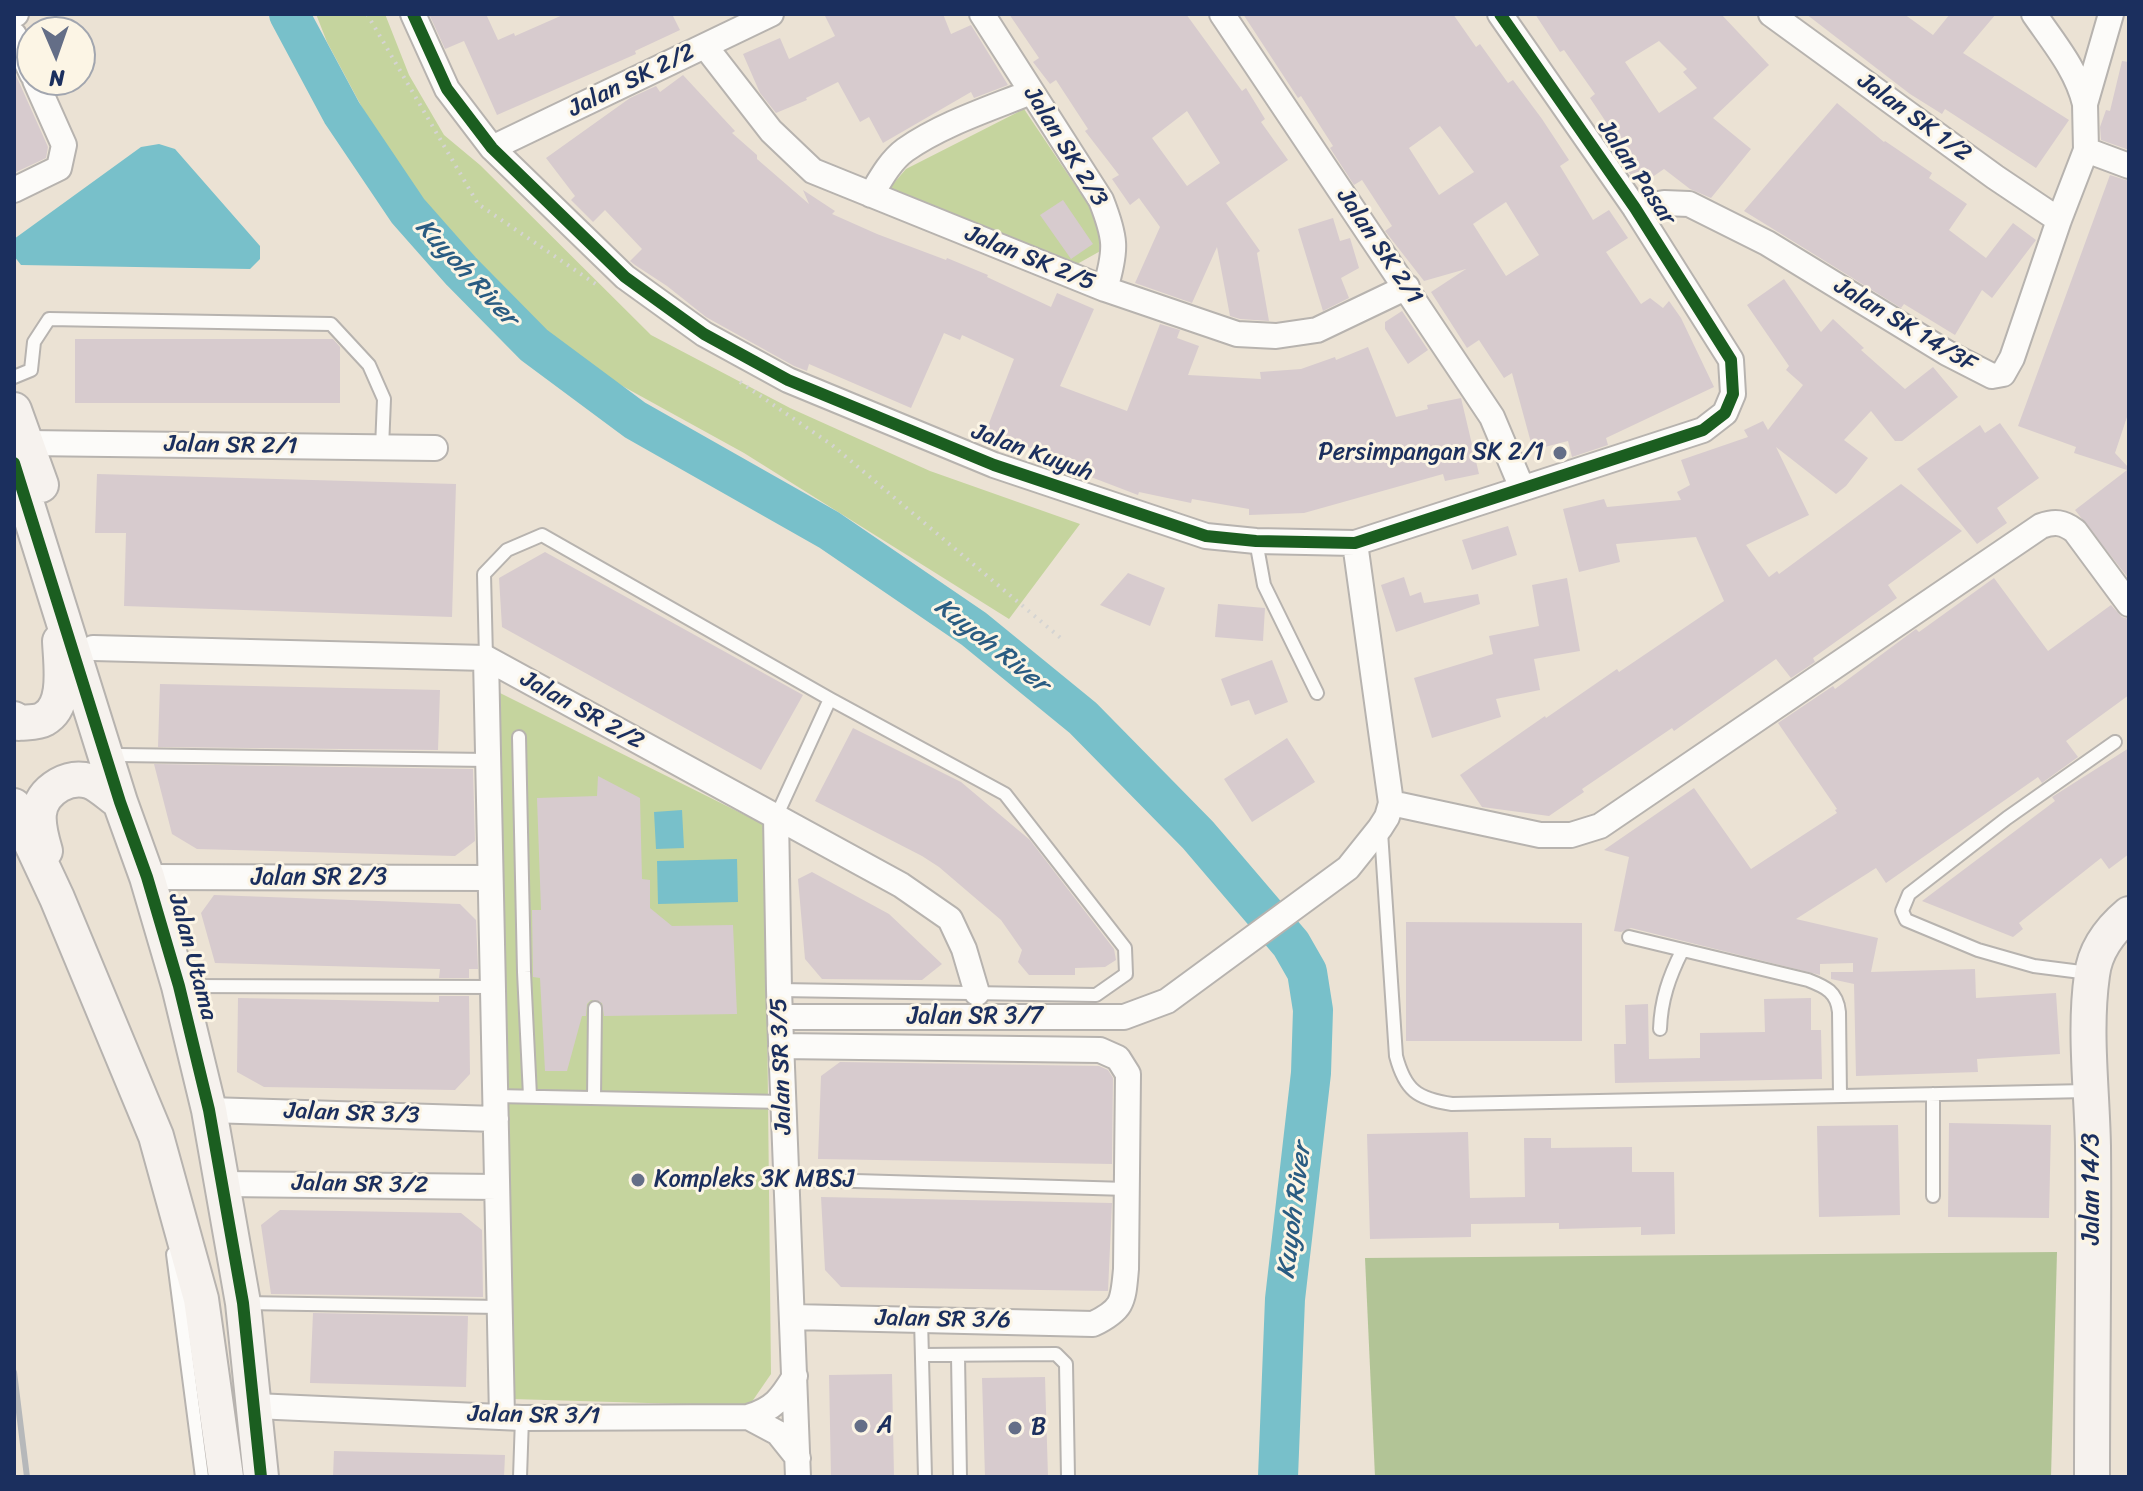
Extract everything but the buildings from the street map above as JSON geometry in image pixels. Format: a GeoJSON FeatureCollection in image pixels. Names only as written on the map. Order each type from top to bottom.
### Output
{"type":"FeatureCollection","features":[{"type":"Feature","properties":{"kind":"street","name":"Jalan Kuyuh"},"geometry":{"type":"LineString","coordinates":[[413,14],[447,89],[492,148],[625,277],[704,334],[788,380],[994,465],[1206,536],[1256,541],[1355,543],[1703,430],[1725,413],[1733,394],[1731,360]]}},
{"type":"Feature","properties":{"kind":"street","name":"Jalan SK 2/2"},"geometry":{"type":"LineString","coordinates":[[492,148],[771,14]]}},
{"type":"Feature","properties":{"kind":"street","name":"Jalan SK 2/3"},"geometry":{"type":"LineString","coordinates":[[982,14],[1101,200],[1113,231],[1114,259],[1105,289]]}},
{"type":"Feature","properties":{"kind":"street","name":"Jalan SK 2/1"},"geometry":{"type":"LineString","coordinates":[[1222,14],[1492,417],[1522,488]]}},
{"type":"Feature","properties":{"kind":"street","name":"Jalan Pasar"},"geometry":{"type":"LineString","coordinates":[[1500,14],[1635,208],[1731,360]]}},
{"type":"Feature","properties":{"kind":"street","name":"Jalan SK 1/2"},"geometry":{"type":"LineString","coordinates":[[1771,14],[2059,220]]}},
{"type":"Feature","properties":{"kind":"street"},"geometry":{"type":"LineString","coordinates":[[2034,14],[2073,70],[2085,104]]}},
{"type":"Feature","properties":{"kind":"street"},"geometry":{"type":"LineString","coordinates":[[2111,14],[2085,104],[2086,150],[2129,166]]}},
{"type":"Feature","properties":{"kind":"street","name":"Jalan SK 2/5"},"geometry":{"type":"LineString","coordinates":[[705,46],[771,131],[813,171],[1105,289],[1237,334],[1276,336],[1317,330],[1407,287]]}},
{"type":"Feature","properties":{"kind":"street"},"geometry":{"type":"LineString","coordinates":[[871,195],[884,173],[903,151],[961,121],[1031,92]]}},
{"type":"Feature","properties":{"kind":"street"},"geometry":{"type":"LineString","coordinates":[[14,190],[59,168],[64,145],[42,96]]}},
{"type":"Feature","properties":{"kind":"street","name":"Jalan SK 14/3F"},"geometry":{"type":"LineString","coordinates":[[1635,208],[1664,203],[1689,204],[1767,243],[1947,353],[1992,376],[2007,371],[2086,150]]}},
{"type":"Feature","properties":{"kind":"street"},"geometry":{"type":"LineString","coordinates":[[14,410],[21,453],[93,648],[119,755],[120,802]]}},
{"type":"Feature","properties":{"kind":"street","name":"Jalan SR 2/1"},"geometry":{"type":"LineString","coordinates":[[21,453],[435,448]]}},
{"type":"Feature","properties":{"kind":"street","name":"Jalan Utama"},"geometry":{"type":"LineString","coordinates":[[21,453],[60,609],[120,802],[147,877],[179,986],[209,1110],[243,1303],[261,1477]]}},
{"type":"Feature","properties":{"kind":"street"},"geometry":{"type":"LineString","coordinates":[[1355,543],[1391,803],[1540,835],[1571,835],[1600,826],[2041,526],[2053,522],[2066,524],[2075,531],[2129,604]]}},
{"type":"Feature","properties":{"kind":"street"},"geometry":{"type":"LineString","coordinates":[[14,719],[19,723],[42,720],[55,710],[61,689],[60,609]]}},
{"type":"Feature","properties":{"kind":"street","name":"Jalan SR 2/2"},"geometry":{"type":"LineString","coordinates":[[93,648],[486,658],[901,885],[950,919],[964,949],[977,993]]}},
{"type":"Feature","properties":{"kind":"street"},"geometry":{"type":"LineString","coordinates":[[486,658],[500,1307],[512,1418]]}},
{"type":"Feature","properties":{"kind":"street"},"geometry":{"type":"LineString","coordinates":[[57,898],[39,830],[39,811],[47,792],[68,780],[91,781],[120,802]]}},
{"type":"Feature","properties":{"kind":"street","name":"Jalan SR 3/7"},"geometry":{"type":"LineString","coordinates":[[780,1017],[1124,1017],[1167,1001],[1348,868],[1380,828],[1391,803]]}},
{"type":"Feature","properties":{"kind":"street"},"geometry":{"type":"LineString","coordinates":[[14,806],[57,898],[156,1136],[201,1299],[226,1477]]}},
{"type":"Feature","properties":{"kind":"street","name":"Jalan SR 3/5"},"geometry":{"type":"LineString","coordinates":[[776,817],[779,990],[798,1468]]}},
{"type":"Feature","properties":{"kind":"street","name":"Jalan SR 2/3"},"geometry":{"type":"LineString","coordinates":[[147,877],[490,878]]}},
{"type":"Feature","properties":{"kind":"street","name":"Jalan 14/3"},"geometry":{"type":"LineString","coordinates":[[2092,1477],[2092,973],[2099,949],[2114,927],[2129,914]]}},
{"type":"Feature","properties":{"kind":"street"},"geometry":{"type":"LineString","coordinates":[[781,1046],[1100,1050],[1118,1058],[1128,1074],[1127,1189]]}},
{"type":"Feature","properties":{"kind":"street","name":"Jalan SR 3/3"},"geometry":{"type":"LineString","coordinates":[[209,1110],[496,1107]]}},
{"type":"Feature","properties":{"kind":"street","name":"Jalan SR 3/2"},"geometry":{"type":"LineString","coordinates":[[223,1184],[497,1187]]}},
{"type":"Feature","properties":{"kind":"street","name":"Jalan SR 3/6"},"geometry":{"type":"LineString","coordinates":[[793,1317],[1093,1324],[1118,1309],[1123,1300],[1127,1189]]}},
{"type":"Feature","properties":{"kind":"street"},"geometry":{"type":"LineString","coordinates":[[748,1417],[767,1411],[795,1376]]}},
{"type":"Feature","properties":{"kind":"street","name":"Jalan SR 3/1"},"geometry":{"type":"LineString","coordinates":[[255,1406],[512,1418],[748,1417]]}},
{"type":"Feature","properties":{"kind":"street"},"geometry":{"type":"LineString","coordinates":[[748,1417],[778,1433],[798,1468]]}},
{"type":"Feature","properties":{"kind":"lane"},"geometry":{"type":"LineString","coordinates":[[14,377],[31,370],[34,342],[49,319],[331,324],[369,365],[384,399],[382,448]]}},
{"type":"Feature","properties":{"kind":"lane"},"geometry":{"type":"LineString","coordinates":[[486,658],[484,574],[507,550],[542,535],[830,699],[1005,794],[1125,948],[1126,974],[1096,995],[779,990]]}},
{"type":"Feature","properties":{"kind":"lane"},"geometry":{"type":"LineString","coordinates":[[1256,541],[1264,585],[1317,693]]}},
{"type":"Feature","properties":{"kind":"lane"},"geometry":{"type":"LineString","coordinates":[[776,817],[830,699]]}},
{"type":"Feature","properties":{"kind":"lane"},"geometry":{"type":"LineString","coordinates":[[519,737],[530,1096]]}},
{"type":"Feature","properties":{"kind":"lane"},"geometry":{"type":"LineString","coordinates":[[2092,973],[2034,966],[1978,950],[1906,920],[1902,911],[1909,894],[2007,818],[2115,742]]}},
{"type":"Feature","properties":{"kind":"lane"},"geometry":{"type":"LineString","coordinates":[[119,755],[488,760]]}},
{"type":"Feature","properties":{"kind":"lane"},"geometry":{"type":"LineString","coordinates":[[1380,828],[1396,1056],[1401,1075],[1412,1091],[1430,1101],[1452,1104],[2090,1091]]}},
{"type":"Feature","properties":{"kind":"lane"},"geometry":{"type":"LineString","coordinates":[[1629,937],[1808,980],[1834,993],[1839,1012],[1840,1096]]}},
{"type":"Feature","properties":{"kind":"lane"},"geometry":{"type":"LineString","coordinates":[[1660,1029],[1661,1007],[1668,979],[1682,951]]}},
{"type":"Feature","properties":{"kind":"lane"},"geometry":{"type":"LineString","coordinates":[[179,986],[493,987]]}},
{"type":"Feature","properties":{"kind":"lane"},"geometry":{"type":"LineString","coordinates":[[594,1098],[595,1008]]}},
{"type":"Feature","properties":{"kind":"lane"},"geometry":{"type":"LineString","coordinates":[[1933,1094],[1933,1196]]}},
{"type":"Feature","properties":{"kind":"lane"},"geometry":{"type":"LineString","coordinates":[[496,1107],[530,1096],[783,1102]]}},
{"type":"Feature","properties":{"kind":"lane"},"geometry":{"type":"LineString","coordinates":[[156,1136],[202,1477]]}},
{"type":"Feature","properties":{"kind":"lane"},"geometry":{"type":"LineString","coordinates":[[787,1179],[1127,1189]]}},
{"type":"Feature","properties":{"kind":"lane"},"geometry":{"type":"LineString","coordinates":[[243,1303],[500,1307]]}},
{"type":"Feature","properties":{"kind":"lane"},"geometry":{"type":"LineString","coordinates":[[921,1319],[925,1477]]}},
{"type":"Feature","properties":{"kind":"lane"},"geometry":{"type":"LineString","coordinates":[[922,1355],[1056,1354],[1066,1364],[1068,1477]]}},
{"type":"Feature","properties":{"kind":"lane"},"geometry":{"type":"LineString","coordinates":[[958,1356],[960,1477]]}},
{"type":"Feature","properties":{"kind":"lane"},"geometry":{"type":"LineString","coordinates":[[512,1418],[520,1477]]}},
{"type":"Feature","properties":{"kind":"green space"},"geometry":{"type":"Polygon","coordinates":[[[316,14],[385,14],[409,75],[444,135],[480,165],[651,335],[790,408],[930,471],[1080,524],[1009,619],[744,453],[606,377],[518,311],[403,184],[327,42],[316,14]]]}},
{"type":"Feature","properties":{"kind":"green space"},"geometry":{"type":"Polygon","coordinates":[[[1024,109],[1104,228],[1104,249],[1070,268],[887,191],[906,169],[1024,109]]]}},
{"type":"Feature","properties":{"kind":"green space","name":"Kompleks 3K MBSJ"},"geometry":{"type":"Polygon","coordinates":[[[498,692],[765,825],[771,1374],[749,1406],[512,1399],[498,692]]]}},
{"type":"Feature","properties":{"kind":"green space"},"geometry":{"type":"Polygon","coordinates":[[[2057,1252],[2051,1477],[1375,1477],[1365,1258],[2057,1252]]]}},
{"type":"Feature","properties":{"kind":"water"},"geometry":{"type":"Polygon","coordinates":[[[159,144],[175,149],[260,246],[260,259],[250,269],[21,265],[14,256],[14,239],[141,147],[159,144]]]}},
{"type":"Feature","properties":{"kind":"water"},"geometry":{"type":"Polygon","coordinates":[[[682,810],[684,848],[656,849],[654,812],[682,810]]]}},
{"type":"Feature","properties":{"kind":"water"},"geometry":{"type":"Polygon","coordinates":[[[737,859],[738,902],[658,904],[657,861],[737,859]]]}},
{"type":"Feature","properties":{"kind":"waterway","name":"Kuyoh River"},"geometry":{"type":"LineString","coordinates":[[289,14],[342,113],[408,211],[461,271],[534,345],[635,420],[829,530],[974,629],[1083,718],[1198,835],[1291,944],[1307,972],[1313,1010],[1311,1073],[1285,1299],[1278,1477]]}},
{"type":"Feature","properties":{"kind":"railway"},"geometry":{"type":"LineString","coordinates":[[14,1372],[27,1477]]}},
{"type":"Feature","properties":{"kind":"cycle path"},"geometry":{"type":"LineString","coordinates":[[413,14],[447,89],[492,148],[625,277],[704,334],[788,380],[994,465],[1206,536],[1256,541],[1355,543],[1703,430],[1725,413],[1733,394],[1731,360],[1635,208],[1500,14]]}},
{"type":"Feature","properties":{"kind":"cycle path"},"geometry":{"type":"LineString","coordinates":[[14,463],[179,986],[209,1110],[243,1303],[261,1477]]}},
{"type":"Feature","properties":{"kind":"place","name":"Persimpangan SK 2/1"},"geometry":{"type":"Point","coordinates":[1560,453]}},
{"type":"Feature","properties":{"kind":"place","name":"Kompleks 3K MBSJ"},"geometry":{"type":"Point","coordinates":[638,1180]}},
{"type":"Feature","properties":{"kind":"place","name":"A"},"geometry":{"type":"Point","coordinates":[861,1426]}},
{"type":"Feature","properties":{"kind":"place","name":"B"},"geometry":{"type":"Point","coordinates":[1015,1428]}}]}
